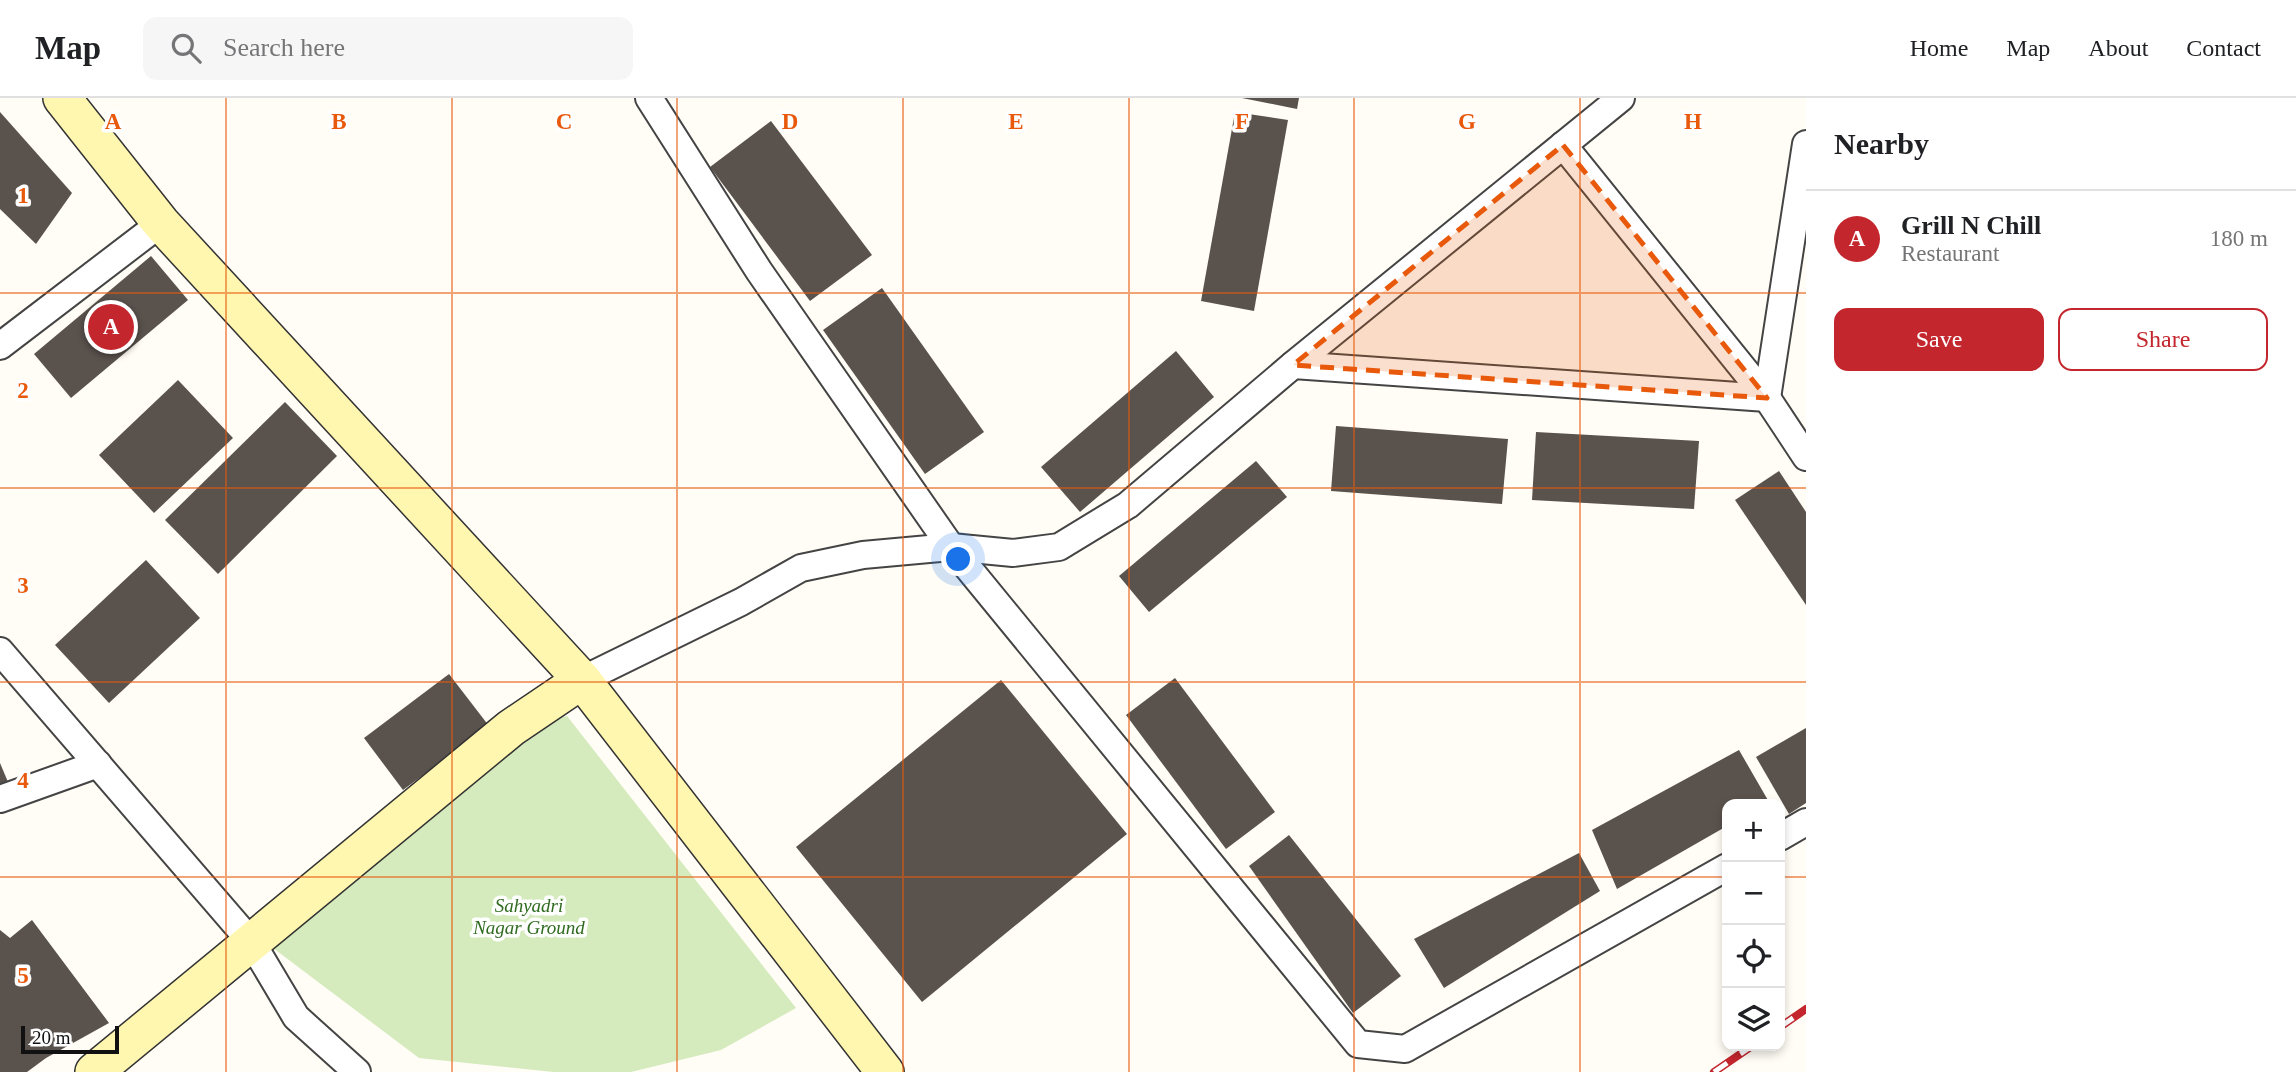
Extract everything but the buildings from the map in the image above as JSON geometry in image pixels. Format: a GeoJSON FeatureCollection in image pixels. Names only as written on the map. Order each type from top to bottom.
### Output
{"type":"FeatureCollection","features":[{"type":"Feature","properties":{"kind":"main road"},"geometry":{"type":"LineString","coordinates":[[62,98],[161,223],[591,691],[885,1072]]}},
{"type":"Feature","properties":{"kind":"main road"},"geometry":{"type":"LineString","coordinates":[[94,1072],[510,729],[591,691]]}},
{"type":"Feature","properties":{"kind":"street"},"geometry":{"type":"LineString","coordinates":[[649,98],[760,271],[951,547],[1358,1044],[1405,1049],[1722,870]]}},
{"type":"Feature","properties":{"kind":"street"},"geometry":{"type":"LineString","coordinates":[[591,691],[801,568],[863,555],[951,547],[1013,553],[1059,547],[1128,505],[1293,365],[1620,98]]}},
{"type":"Feature","properties":{"kind":"street"},"geometry":{"type":"LineString","coordinates":[[1767,398],[1806,144]]}},
{"type":"Feature","properties":{"kind":"street"},"geometry":{"type":"LineString","coordinates":[[1563,145],[1767,398],[1806,457]]}},
{"type":"Feature","properties":{"kind":"street"},"geometry":{"type":"LineString","coordinates":[[0,346],[161,223]]}},
{"type":"Feature","properties":{"kind":"street"},"geometry":{"type":"LineString","coordinates":[[1293,365],[1767,398]]}},
{"type":"Feature","properties":{"kind":"street"},"geometry":{"type":"LineString","coordinates":[[0,651],[252,943],[296,1017],[357,1072]]}},
{"type":"Feature","properties":{"kind":"street"},"geometry":{"type":"LineString","coordinates":[[0,799],[98,764]]}},
{"type":"Feature","properties":{"kind":"street"},"geometry":{"type":"LineString","coordinates":[[1785,834],[1806,822]]}},
{"type":"Feature","properties":{"kind":"highlighted area"},"geometry":{"type":"Polygon","coordinates":[[[1563,145],[1767,398],[1293,365],[1563,145]]]}},
{"type":"Feature","properties":{"kind":"green space","name":"Sahyadri Nagar Ground"},"geometry":{"type":"Polygon","coordinates":[[[567,716],[796,1008],[721,1050],[631,1072],[554,1072],[419,1058],[269,945],[511,728],[567,716]]]}},
{"type":"Feature","properties":{"kind":"railway"},"geometry":{"type":"LineString","coordinates":[[1785,1024],[1806,1009]]}},
{"type":"Feature","properties":{"kind":"railway"},"geometry":{"type":"LineString","coordinates":[[1714,1072],[1745,1051]]}},
{"type":"Feature","properties":{"kind":"place","name":"Grill N Chill"},"geometry":{"type":"Point","coordinates":[111,327]}}]}
